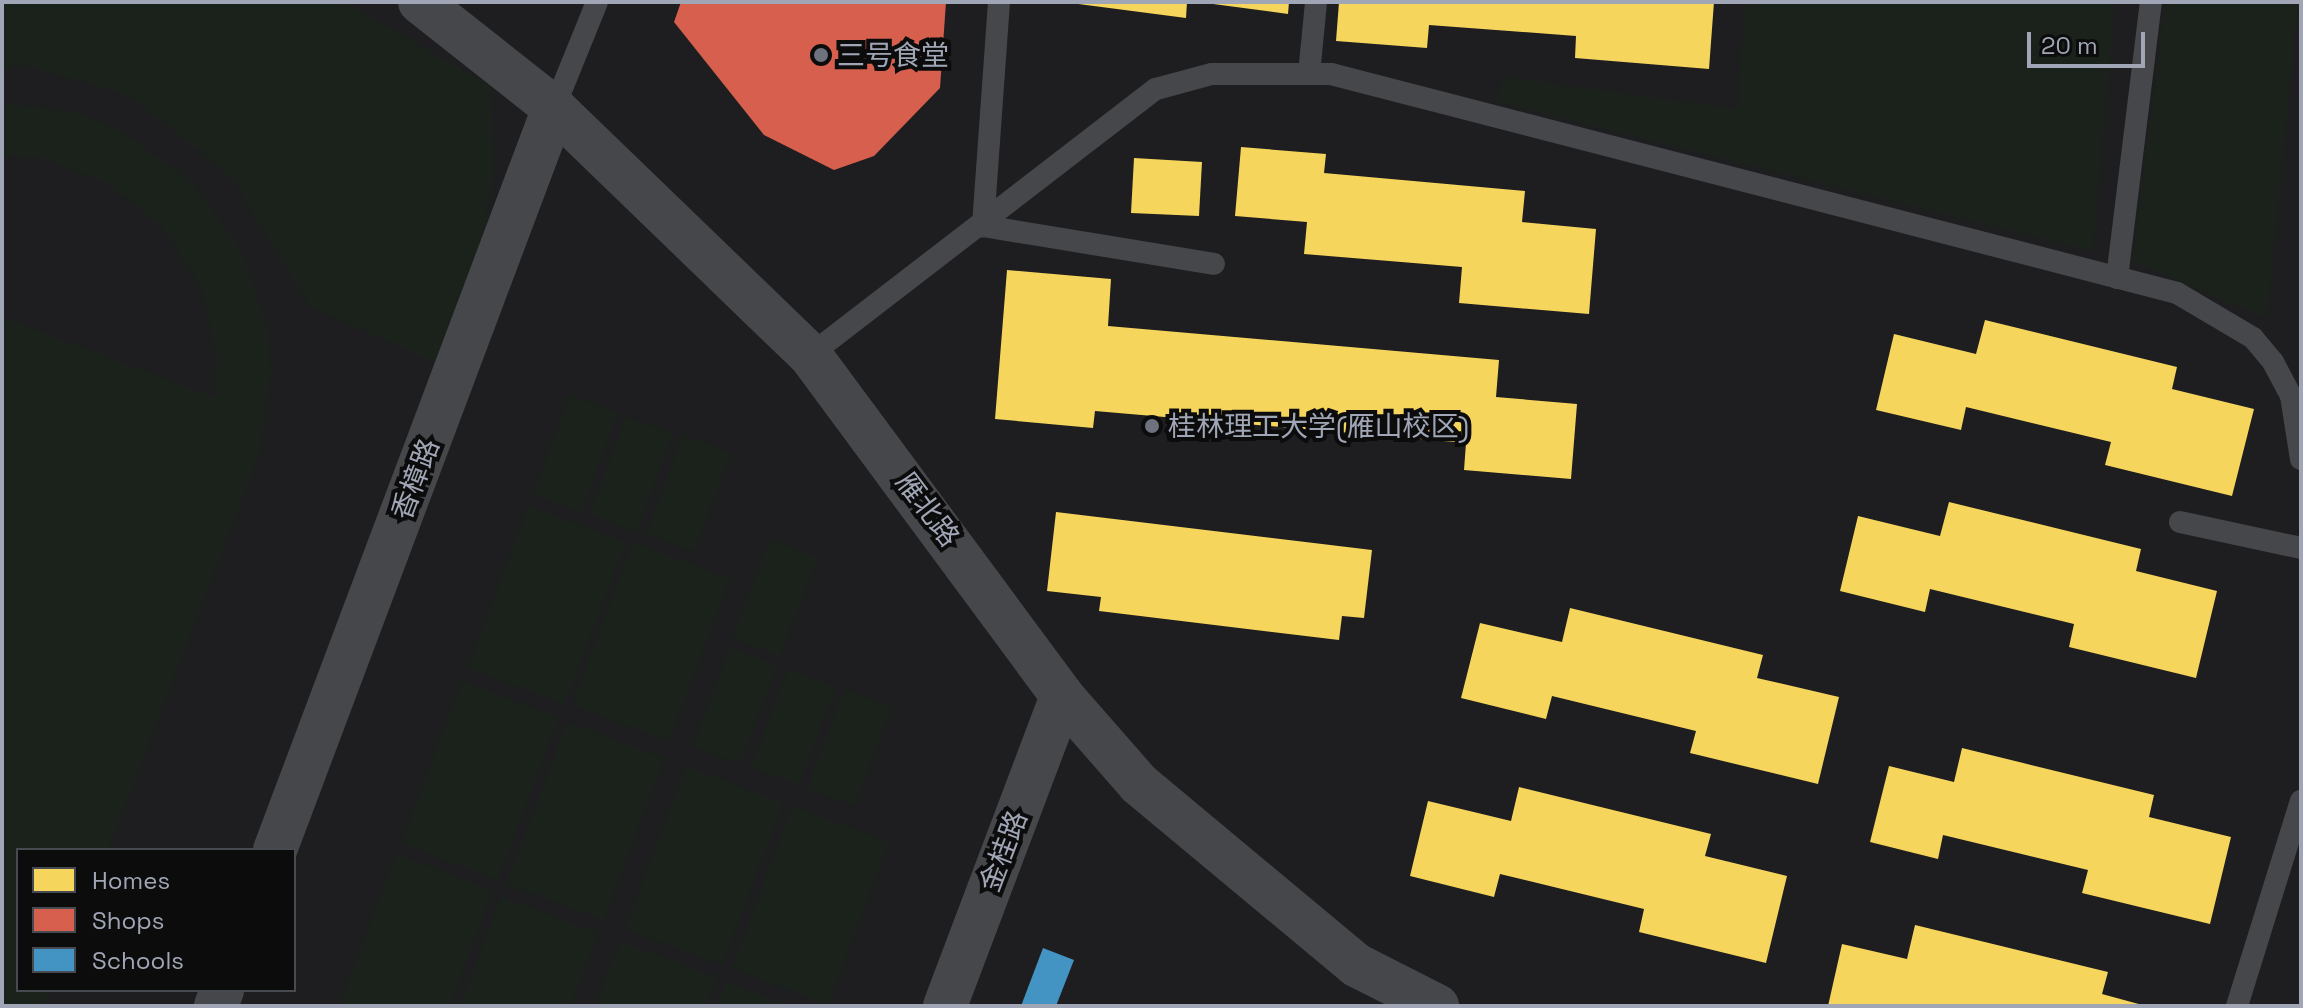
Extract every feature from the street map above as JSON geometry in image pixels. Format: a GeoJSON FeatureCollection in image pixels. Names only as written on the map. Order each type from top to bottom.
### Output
{"type":"FeatureCollection","features":[{"type":"Feature","properties":{"kind":"street","name":"雁北路"},"geometry":{"type":"LineString","coordinates":[[420,2],[554,108],[810,355],[1062,696],[1139,784],[1281,908],[1356,965],[1437,1006]]}},
{"type":"Feature","properties":{"kind":"street","name":"香樟路"},"geometry":{"type":"LineString","coordinates":[[276,848],[554,108]]}},
{"type":"Feature","properties":{"kind":"street","name":"金桂路"},"geometry":{"type":"LineString","coordinates":[[945,1006],[1062,696]]}},
{"type":"Feature","properties":{"kind":"lane"},"geometry":{"type":"LineString","coordinates":[[554,108],[597,2]]}},
{"type":"Feature","properties":{"kind":"lane"},"geometry":{"type":"LineString","coordinates":[[983,226],[999,2]]}},
{"type":"Feature","properties":{"kind":"lane"},"geometry":{"type":"LineString","coordinates":[[1309,74],[1316,2]]}},
{"type":"Feature","properties":{"kind":"lane"},"geometry":{"type":"LineString","coordinates":[[2117,278],[2151,2]]}},
{"type":"Feature","properties":{"kind":"lane"},"geometry":{"type":"LineString","coordinates":[[810,355],[983,226],[1112,116],[1156,89],[1212,74],[1309,74],[2177,293],[2253,338],[2291,396],[2301,459]]}},
{"type":"Feature","properties":{"kind":"lane"},"geometry":{"type":"LineString","coordinates":[[983,226],[1214,264]]}},
{"type":"Feature","properties":{"kind":"lane"},"geometry":{"type":"LineString","coordinates":[[2180,522],[2301,548]]}},
{"type":"Feature","properties":{"kind":"lane"},"geometry":{"type":"LineString","coordinates":[[2237,1006],[2301,801]]}},
{"type":"Feature","properties":{"kind":"shaded area","name":"桂林理工大学(雁山校区)"},"geometry":{"type":"Polygon","coordinates":[[[2,2],[2301,2],[2301,1006],[2,1006],[2,2]]]}},
{"type":"Feature","properties":{"kind":"shaded area"},"geometry":{"type":"Polygon","coordinates":[[[2,2],[344,2],[491,86],[494,168],[477,273],[439,365],[309,305],[232,178],[132,97],[29,66],[2,67],[2,2]]]}},
{"type":"Feature","properties":{"kind":"shaded area"},"geometry":{"type":"Polygon","coordinates":[[[1745,2],[2115,2],[2093,251],[1497,102],[1503,77],[1737,109],[1745,2]]]}},
{"type":"Feature","properties":{"kind":"shaded area"},"geometry":{"type":"Polygon","coordinates":[[[2165,2],[2298,2],[2267,319],[2132,261],[2165,2]]]}},
{"type":"Feature","properties":{"kind":"shaded area"},"geometry":{"type":"Polygon","coordinates":[[[2,102],[81,114],[121,131],[190,180],[240,248],[268,329],[271,371],[259,455],[109,848],[16,848],[16,992],[51,992],[41,1006],[2,1006],[2,317],[214,397],[217,357],[201,287],[163,228],[108,183],[41,158],[2,155],[2,102]]]}},
{"type":"Feature","properties":{"kind":"shaded area"},"geometry":{"type":"Polygon","coordinates":[[[570,395],[618,414],[581,512],[533,494],[570,395]]]}},
{"type":"Feature","properties":{"kind":"shaded area"},"geometry":{"type":"Polygon","coordinates":[[[626,416],[673,434],[636,532],[589,514],[626,416]]]}},
{"type":"Feature","properties":{"kind":"shaded area"},"geometry":{"type":"Polygon","coordinates":[[[683,435],[731,453],[694,552],[646,534],[683,435]]]}},
{"type":"Feature","properties":{"kind":"shaded area"},"geometry":{"type":"Polygon","coordinates":[[[528,506],[626,542],[565,704],[468,668],[528,506]]]}},
{"type":"Feature","properties":{"kind":"shaded area"},"geometry":{"type":"Polygon","coordinates":[[[770,539],[818,557],[780,656],[732,638],[770,539]]]}},
{"type":"Feature","properties":{"kind":"shaded area"},"geometry":{"type":"Polygon","coordinates":[[[633,542],[730,579],[669,741],[572,705],[633,542]]]}},
{"type":"Feature","properties":{"kind":"shaded area"},"geometry":{"type":"Polygon","coordinates":[[[730,647],[777,665],[740,764],[692,746],[730,647]]]}},
{"type":"Feature","properties":{"kind":"shaded area"},"geometry":{"type":"Polygon","coordinates":[[[788,669],[836,687],[799,785],[751,767],[788,669]]]}},
{"type":"Feature","properties":{"kind":"shaded area"},"geometry":{"type":"Polygon","coordinates":[[[462,681],[559,718],[498,880],[401,843],[462,681]]]}},
{"type":"Feature","properties":{"kind":"shaded area"},"geometry":{"type":"Polygon","coordinates":[[[844,689],[892,707],[854,806],[807,788],[844,689]]]}},
{"type":"Feature","properties":{"kind":"shaded area"},"geometry":{"type":"Polygon","coordinates":[[[567,722],[664,758],[604,920],[506,884],[567,722]]]}},
{"type":"Feature","properties":{"kind":"shaded area"},"geometry":{"type":"Polygon","coordinates":[[[686,766],[783,803],[723,965],[625,929],[686,766]]]}},
{"type":"Feature","properties":{"kind":"shaded area"},"geometry":{"type":"Polygon","coordinates":[[[792,806],[889,842],[828,1005],[732,968],[792,806]]]}},
{"type":"Feature","properties":{"kind":"shaded area"},"geometry":{"type":"Polygon","coordinates":[[[396,854],[493,890],[450,1006],[339,1006],[396,854]]]}},
{"type":"Feature","properties":{"kind":"shaded area"},"geometry":{"type":"Polygon","coordinates":[[[501,897],[598,933],[571,1006],[460,1006],[501,897]]]}},
{"type":"Feature","properties":{"kind":"shaded area"},"geometry":{"type":"Polygon","coordinates":[[[620,941],[717,977],[706,1006],[595,1006],[620,941]]]}},
{"type":"Feature","properties":{"kind":"shaded area"},"geometry":{"type":"Polygon","coordinates":[[[726,982],[790,1006],[718,1006],[726,982]]]}},
{"type":"Feature","properties":{"kind":"building: Homes"},"geometry":{"type":"Polygon","coordinates":[[[1063,2],[1187,2],[1186,18],[1063,2]]]}},
{"type":"Feature","properties":{"kind":"building: Homes"},"geometry":{"type":"Polygon","coordinates":[[[1198,2],[1289,2],[1288,14],[1198,2]]]}},
{"type":"Feature","properties":{"kind":"building: Homes"},"geometry":{"type":"Polygon","coordinates":[[[1339,2],[1714,2],[1709,69],[1575,58],[1576,36],[1429,25],[1427,48],[1336,41],[1339,2]]]}},
{"type":"Feature","properties":{"kind":"building: Homes"},"geometry":{"type":"Polygon","coordinates":[[[1241,147],[1326,154],[1324,173],[1525,191],[1522,222],[1596,229],[1589,314],[1459,303],[1462,267],[1304,254],[1307,222],[1235,216],[1241,147]]]}},
{"type":"Feature","properties":{"kind":"building: Homes"},"geometry":{"type":"Polygon","coordinates":[[[1134,158],[1202,162],[1199,216],[1131,213],[1134,158]]]}},
{"type":"Feature","properties":{"kind":"building: Homes"},"geometry":{"type":"Polygon","coordinates":[[[1007,270],[1111,279],[1108,326],[1499,360],[1496,397],[1577,404],[1571,479],[1464,470],[1466,443],[1095,411],[1093,428],[995,419],[1007,270]]]}},
{"type":"Feature","properties":{"kind":"building: Homes"},"geometry":{"type":"Polygon","coordinates":[[[1985,320],[2177,367],[2172,389],[2254,409],[2232,496],[2105,465],[2111,442],[1966,407],[1961,430],[1876,410],[1894,334],[1976,354],[1985,320]]]}},
{"type":"Feature","properties":{"kind":"building: Homes"},"geometry":{"type":"Polygon","coordinates":[[[1949,502],[2141,549],[2136,571],[2217,591],[2196,678],[2069,647],[2074,624],[1930,589],[1925,612],[1840,591],[1858,516],[1940,536],[1949,502]]]}},
{"type":"Feature","properties":{"kind":"building: Homes"},"geometry":{"type":"Polygon","coordinates":[[[1056,512],[1372,550],[1364,618],[1342,616],[1339,640],[1099,611],[1101,597],[1047,591],[1056,512]]]}},
{"type":"Feature","properties":{"kind":"building: Homes"},"geometry":{"type":"Polygon","coordinates":[[[1570,608],[1763,655],[1757,678],[1839,697],[1818,784],[1690,753],[1696,731],[1552,696],[1546,719],[1461,698],[1480,623],[1562,642],[1570,608]]]}},
{"type":"Feature","properties":{"kind":"building: Homes"},"geometry":{"type":"Polygon","coordinates":[[[1962,748],[2154,795],[2149,817],[2231,837],[2210,924],[2082,893],[2088,870],[1943,835],[1938,859],[1870,842],[1889,766],[1954,782],[1962,748]]]}},
{"type":"Feature","properties":{"kind":"building: Homes"},"geometry":{"type":"Polygon","coordinates":[[[1519,787],[1711,834],[1705,856],[1787,876],[1766,963],[1639,932],[1644,909],[1500,874],[1494,897],[1410,876],[1428,801],[1511,821],[1519,787]]]}},
{"type":"Feature","properties":{"kind":"building: Homes"},"geometry":{"type":"Polygon","coordinates":[[[1915,925],[2108,972],[2102,994],[2146,1006],[1828,1006],[1842,944],[1907,959],[1915,925]]]}},
{"type":"Feature","properties":{"kind":"building: Shops","name":"三号食堂"},"geometry":{"type":"Polygon","coordinates":[[[681,2],[946,2],[940,88],[874,156],[834,170],[764,135],[674,22],[681,2]]]}},
{"type":"Feature","properties":{"kind":"building: Schools"},"geometry":{"type":"Polygon","coordinates":[[[1043,948],[1074,960],[1056,1006],[1021,1006],[1043,948]]]}},
{"type":"Feature","properties":{"kind":"place","name":"三号食堂"},"geometry":{"type":"Point","coordinates":[821,55]}},
{"type":"Feature","properties":{"kind":"place","name":"桂林理工大学(雁山校区)"},"geometry":{"type":"Point","coordinates":[1152,426]}}]}
